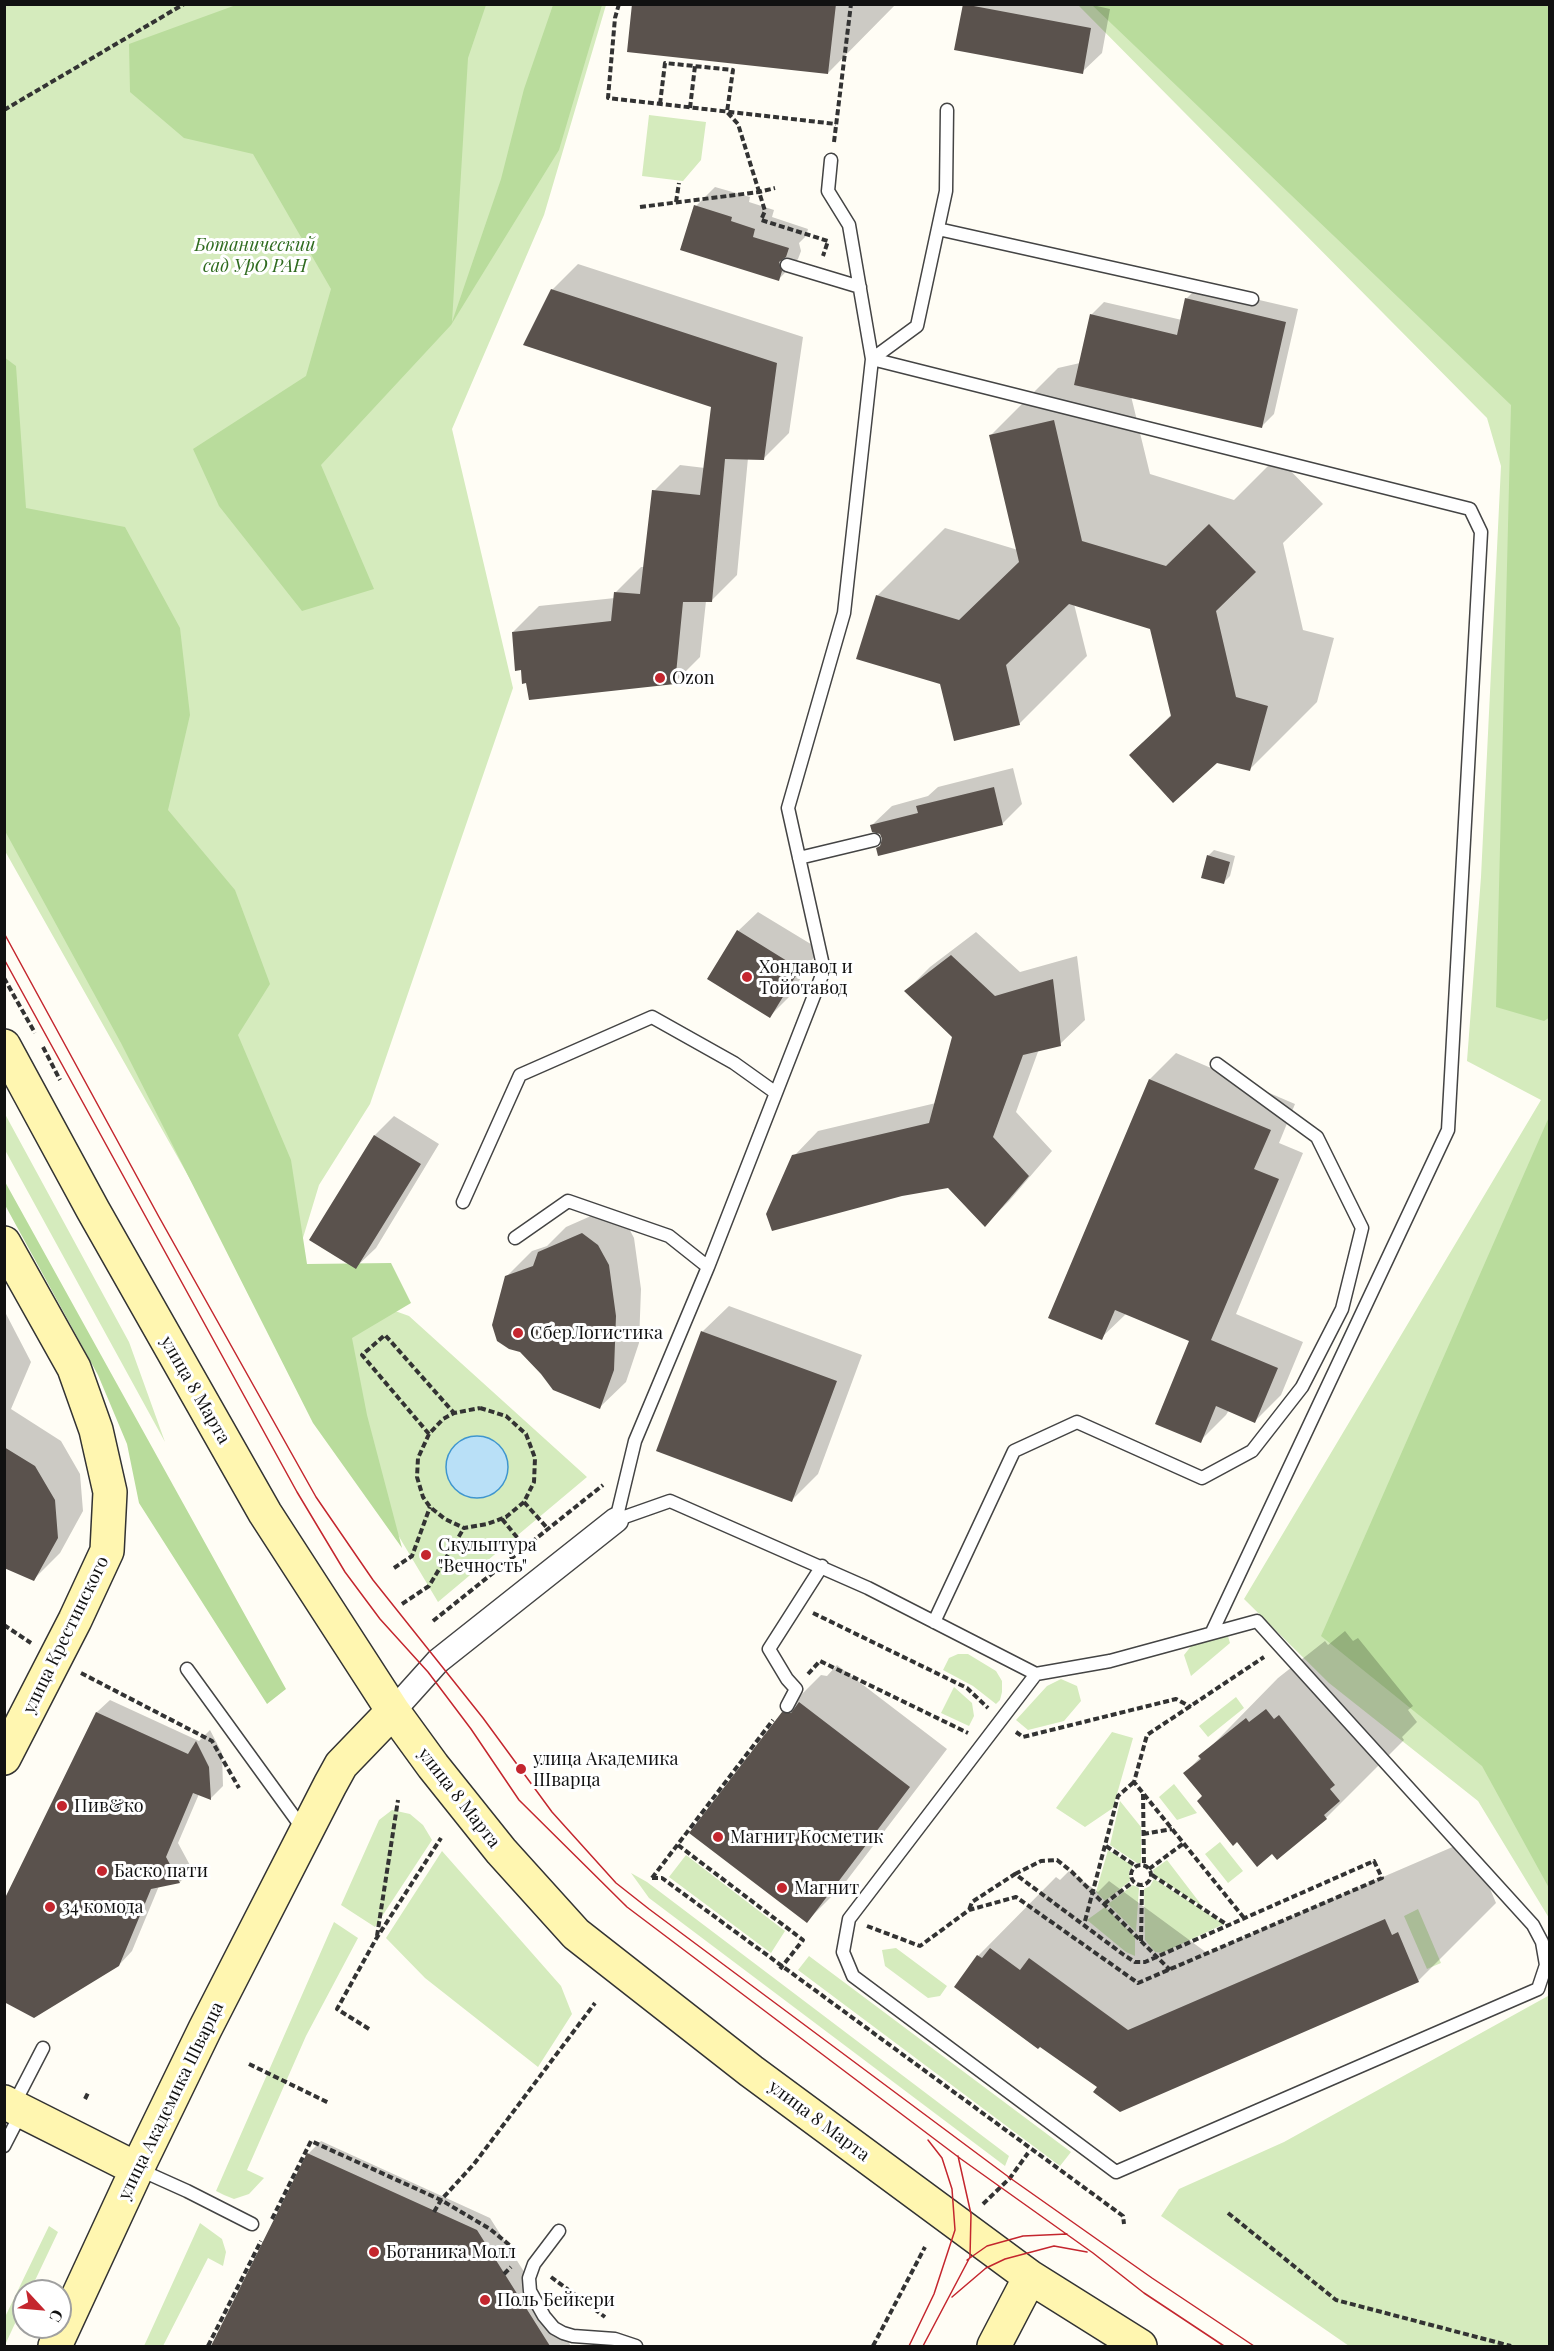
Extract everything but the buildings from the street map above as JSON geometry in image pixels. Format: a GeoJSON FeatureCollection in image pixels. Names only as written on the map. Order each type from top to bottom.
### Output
{"type":"FeatureCollection","features":[{"type":"Feature","properties":{"kind":"main road","name":"улица 8 Марта"},"geometry":{"type":"LineString","coordinates":[[4,1046],[93,1210],[265,1513],[393,1711],[433,1766],[501,1851],[576,1934],[751,2070],[1030,2277],[1140,2346]]}},
{"type":"Feature","properties":{"kind":"main road","name":"улица Крестинского"},"geometry":{"type":"LineString","coordinates":[[4,1243],[75,1368],[96,1430],[110,1492],[108,1551],[4,1758]]}},
{"type":"Feature","properties":{"kind":"main road","name":"улица Академика Шварца"},"geometry":{"type":"LineString","coordinates":[[55,2346],[137,2169],[341,1765],[393,1711]]}},
{"type":"Feature","properties":{"kind":"main road"},"geometry":{"type":"LineString","coordinates":[[13,2106],[137,2169]]}},
{"type":"Feature","properties":{"kind":"main road"},"geometry":{"type":"LineString","coordinates":[[994,2346],[1030,2277]]}},
{"type":"Feature","properties":{"kind":"street"},"geometry":{"type":"LineString","coordinates":[[393,1711],[438,1661],[616,1520]]}},
{"type":"Feature","properties":{"kind":"lane"},"geometry":{"type":"LineString","coordinates":[[872,359],[917,326],[946,191],[946,110]]}},
{"type":"Feature","properties":{"kind":"lane"},"geometry":{"type":"LineString","coordinates":[[616,1520],[635,1441],[708,1267],[824,970],[788,808],[844,613],[872,359],[849,225],[828,190],[831,160]]}},
{"type":"Feature","properties":{"kind":"lane"},"geometry":{"type":"LineString","coordinates":[[938,229],[1252,299]]}},
{"type":"Feature","properties":{"kind":"lane"},"geometry":{"type":"LineString","coordinates":[[787,265],[860,287]]}},
{"type":"Feature","properties":{"kind":"lane"},"geometry":{"type":"LineString","coordinates":[[872,359],[1470,509],[1481,532],[1448,1130],[1212,1632]]}},
{"type":"Feature","properties":{"kind":"lane"},"geometry":{"type":"LineString","coordinates":[[800,858],[874,840]]}},
{"type":"Feature","properties":{"kind":"lane"},"geometry":{"type":"LineString","coordinates":[[463,1202],[520,1075],[652,1017],[734,1063],[776,1093]]}},
{"type":"Feature","properties":{"kind":"lane"},"geometry":{"type":"LineString","coordinates":[[934,1622],[1014,1451],[1077,1422],[1202,1478],[1252,1451],[1302,1387],[1342,1309],[1362,1228],[1317,1137],[1217,1064]]}},
{"type":"Feature","properties":{"kind":"lane"},"geometry":{"type":"LineString","coordinates":[[515,1238],[568,1201],[669,1236],[708,1267]]}},
{"type":"Feature","properties":{"kind":"lane"},"geometry":{"type":"LineString","coordinates":[[616,1520],[670,1501],[822,1566],[1036,1674],[1110,1661],[1257,1621],[1533,1925],[1542,1942],[1546,1965],[1538,1989],[1116,2172],[853,1976],[843,1952],[849,1919],[1036,1674]]}},
{"type":"Feature","properties":{"kind":"lane"},"geometry":{"type":"LineString","coordinates":[[787,1706],[796,1689],[787,1680],[769,1649],[822,1566]]}},
{"type":"Feature","properties":{"kind":"lane"},"geometry":{"type":"LineString","coordinates":[[187,1669],[306,1832]]}},
{"type":"Feature","properties":{"kind":"lane"},"geometry":{"type":"LineString","coordinates":[[4,2146],[13,2106],[43,2048]]}},
{"type":"Feature","properties":{"kind":"lane"},"geometry":{"type":"LineString","coordinates":[[137,2169],[252,2224]]}},
{"type":"Feature","properties":{"kind":"lane"},"geometry":{"type":"LineString","coordinates":[[559,2230],[534,2264],[529,2278],[530,2291],[544,2316],[554,2328],[573,2336],[615,2340],[636,2346]]}},
{"type":"Feature","properties":{"kind":"path"},"geometry":{"type":"LineString","coordinates":[[4,110],[184,4]]}},
{"type":"Feature","properties":{"kind":"path"},"geometry":{"type":"LineString","coordinates":[[619,4],[615,18],[608,98],[836,124],[851,4]]}},
{"type":"Feature","properties":{"kind":"path"},"geometry":{"type":"LineString","coordinates":[[660,104],[665,63],[733,70],[727,112]]}},
{"type":"Feature","properties":{"kind":"path"},"geometry":{"type":"LineString","coordinates":[[690,108],[695,66]]}},
{"type":"Feature","properties":{"kind":"path"},"geometry":{"type":"LineString","coordinates":[[727,112],[738,124],[765,211],[761,220],[828,241],[818,274]]}},
{"type":"Feature","properties":{"kind":"path"},"geometry":{"type":"LineString","coordinates":[[676,202],[679,183]]}},
{"type":"Feature","properties":{"kind":"path"},"geometry":{"type":"LineString","coordinates":[[640,207],[776,188]]}},
{"type":"Feature","properties":{"kind":"path"},"geometry":{"type":"LineString","coordinates":[[429,1434],[362,1355],[385,1335],[454,1413]]}},
{"type":"Feature","properties":{"kind":"path"},"geometry":{"type":"LineString","coordinates":[[480,1408],[506,1416],[526,1434],[535,1458],[534,1482],[524,1502],[502,1520],[464,1528],[445,1519],[430,1508],[423,1497],[417,1477],[418,1458],[429,1434],[443,1419],[454,1413],[480,1408]]}},
{"type":"Feature","properties":{"kind":"path"},"geometry":{"type":"LineString","coordinates":[[433,1621],[607,1481]]}},
{"type":"Feature","properties":{"kind":"path"},"geometry":{"type":"LineString","coordinates":[[524,1502],[548,1529]]}},
{"type":"Feature","properties":{"kind":"path"},"geometry":{"type":"LineString","coordinates":[[394,1568],[412,1556],[430,1508]]}},
{"type":"Feature","properties":{"kind":"path"},"geometry":{"type":"LineString","coordinates":[[502,1520],[525,1547]]}},
{"type":"Feature","properties":{"kind":"path"},"geometry":{"type":"LineString","coordinates":[[402,1604],[429,1586],[464,1528]]}},
{"type":"Feature","properties":{"kind":"path"},"geometry":{"type":"LineString","coordinates":[[797,1605],[967,1688],[1023,1737],[1176,1700],[1191,1707]]}},
{"type":"Feature","properties":{"kind":"path"},"geometry":{"type":"LineString","coordinates":[[1085,1921],[1118,1796],[1134,1782],[1147,1735],[1280,1647]]}},
{"type":"Feature","properties":{"kind":"path"},"geometry":{"type":"LineString","coordinates":[[55,1659],[212,1741],[238,1788]]}},
{"type":"Feature","properties":{"kind":"path"},"geometry":{"type":"LineString","coordinates":[[984,1741],[820,1661],[796,1689],[652,1878],[662,1878],[781,1968],[1123,2216],[1124,2224]]}},
{"type":"Feature","properties":{"kind":"path"},"geometry":{"type":"LineString","coordinates":[[1134,1782],[1244,1918]]}},
{"type":"Feature","properties":{"kind":"path"},"geometry":{"type":"LineString","coordinates":[[1143,1793],[1144,1865]]}},
{"type":"Feature","properties":{"kind":"path"},"geometry":{"type":"LineString","coordinates":[[376,1939],[398,1800]]}},
{"type":"Feature","properties":{"kind":"path"},"geometry":{"type":"LineString","coordinates":[[1143,1834],[1172,1829]]}},
{"type":"Feature","properties":{"kind":"path"},"geometry":{"type":"LineString","coordinates":[[369,2029],[337,2009],[376,1939],[441,1838]]}},
{"type":"Feature","properties":{"kind":"path"},"geometry":{"type":"LineString","coordinates":[[1149,1869],[1184,1844]]}},
{"type":"Feature","properties":{"kind":"path"},"geometry":{"type":"LineString","coordinates":[[678,1845],[803,1940],[781,1968]]}},
{"type":"Feature","properties":{"kind":"path"},"geometry":{"type":"LineString","coordinates":[[1106,1846],[1136,1866]]}},
{"type":"Feature","properties":{"kind":"path"},"geometry":{"type":"LineString","coordinates":[[969,1910],[972,1902],[1015,1874],[1041,1861],[1057,1860],[1170,1970]]}},
{"type":"Feature","properties":{"kind":"path"},"geometry":{"type":"LineString","coordinates":[[849,1919],[920,1946],[969,1910],[1016,1897],[1138,1983],[1382,1878],[1374,1861],[1157,1957],[1145,1962],[1136,1962],[1015,1874]]}},
{"type":"Feature","properties":{"kind":"path"},"geometry":{"type":"LineString","coordinates":[[1133,1882],[1131,1870],[1136,1866],[1144,1865],[1152,1875],[1229,1926]]}},
{"type":"Feature","properties":{"kind":"path"},"geometry":{"type":"LineString","coordinates":[[1142,1886],[1151,1880],[1152,1875]]}},
{"type":"Feature","properties":{"kind":"path"},"geometry":{"type":"LineString","coordinates":[[1133,1882],[1142,1886]]}},
{"type":"Feature","properties":{"kind":"path"},"geometry":{"type":"LineString","coordinates":[[1104,1904],[1133,1882]]}},
{"type":"Feature","properties":{"kind":"path"},"geometry":{"type":"LineString","coordinates":[[1141,1941],[1142,1886]]}},
{"type":"Feature","properties":{"kind":"path"},"geometry":{"type":"LineString","coordinates":[[434,2212],[441,2200],[474,2164],[595,2003]]}},
{"type":"Feature","properties":{"kind":"path"},"geometry":{"type":"LineString","coordinates":[[249,2064],[329,2103]]}},
{"type":"Feature","properties":{"kind":"path"},"geometry":{"type":"LineString","coordinates":[[85,2099],[89,2091]]}},
{"type":"Feature","properties":{"kind":"path"},"geometry":{"type":"LineString","coordinates":[[311,2141],[441,2200],[490,2229],[607,2319]]}},
{"type":"Feature","properties":{"kind":"path"},"geometry":{"type":"LineString","coordinates":[[1015,2172],[1028,2153]]}},
{"type":"Feature","properties":{"kind":"path"},"geometry":{"type":"LineString","coordinates":[[1228,2213],[1336,2300],[1511,2346]]}},
{"type":"Feature","properties":{"kind":"path"},"geometry":{"type":"LineString","coordinates":[[873,2346],[925,2247]]}},
{"type":"Feature","properties":{"kind":"green space","name":"Ботанический сад УрО РАН"},"geometry":{"type":"Polygon","coordinates":[[[4,5],[606,5],[544,215],[452,429],[513,688],[370,1104],[319,1185],[292,1274],[409,1316],[587,1477],[438,1602],[265,1312],[5,851],[4,5]]]}},
{"type":"Feature","properties":{"kind":"green space"},"geometry":{"type":"Polygon","coordinates":[[[236,5],[486,5],[468,58],[452,322],[501,179],[524,89],[553,5],[602,5],[559,150],[451,325],[321,465],[374,589],[302,611],[219,506],[193,449],[306,376],[331,289],[253,154],[184,138],[130,92],[129,44],[236,5]]]}},
{"type":"Feature","properties":{"kind":"green space"},"geometry":{"type":"Polygon","coordinates":[[[1078,5],[1549,5],[1549,1918],[1478,1801],[1329,1683],[1244,1599],[1541,1100],[1467,1061],[1481,877],[1501,466],[1487,418],[1078,5]]]}},
{"type":"Feature","properties":{"kind":"green space"},"geometry":{"type":"Polygon","coordinates":[[[1092,5],[1549,5],[1550,1017],[1544,1021],[1496,1007],[1511,405],[1092,5]]]}},
{"type":"Feature","properties":{"kind":"green space"},"geometry":{"type":"Polygon","coordinates":[[[649,115],[706,122],[701,160],[683,181],[642,176],[649,115]]]}},
{"type":"Feature","properties":{"kind":"green space"},"geometry":{"type":"Polygon","coordinates":[[[4,357],[16,366],[26,508],[125,527],[180,628],[190,715],[168,810],[235,890],[270,984],[238,1035],[291,1160],[307,1264],[391,1263],[411,1303],[352,1338],[367,1415],[402,1548],[313,1423],[121,1043],[5,831],[4,357]]]}},
{"type":"Feature","properties":{"kind":"green space"},"geometry":{"type":"Polygon","coordinates":[[[5,1114],[129,1342],[165,1442],[5,1150],[5,1114]]]}},
{"type":"Feature","properties":{"kind":"green space"},"geometry":{"type":"Polygon","coordinates":[[[1549,1117],[1549,1888],[1482,1766],[1321,1636],[1549,1117]]]}},
{"type":"Feature","properties":{"kind":"green space"},"geometry":{"type":"Polygon","coordinates":[[[4,1180],[286,1689],[267,1704],[139,1503],[127,1444],[98,1375],[5,1205],[4,1180]]]}},
{"type":"Feature","properties":{"kind":"green space"},"geometry":{"type":"Polygon","coordinates":[[[1227,1633],[1230,1643],[1191,1676],[1184,1655],[1192,1645],[1227,1633]]]}},
{"type":"Feature","properties":{"kind":"green space"},"geometry":{"type":"Polygon","coordinates":[[[958,1654],[968,1654],[996,1671],[1002,1681],[1002,1692],[996,1704],[973,1686],[943,1670],[949,1658],[958,1654]]]}},
{"type":"Feature","properties":{"kind":"green space"},"geometry":{"type":"Polygon","coordinates":[[[1061,1679],[1077,1686],[1081,1701],[1064,1721],[1028,1730],[1016,1720],[1047,1686],[1061,1679]]]}},
{"type":"Feature","properties":{"kind":"green space"},"geometry":{"type":"Polygon","coordinates":[[[954,1687],[972,1703],[974,1716],[969,1726],[941,1713],[954,1687]]]}},
{"type":"Feature","properties":{"kind":"green space"},"geometry":{"type":"Polygon","coordinates":[[[1236,1697],[1244,1708],[1208,1737],[1199,1726],[1236,1697]]]}},
{"type":"Feature","properties":{"kind":"green space"},"geometry":{"type":"Polygon","coordinates":[[[1112,1732],[1133,1738],[1113,1808],[1085,1827],[1056,1808],[1112,1732]]]}},
{"type":"Feature","properties":{"kind":"green space"},"geometry":{"type":"Polygon","coordinates":[[[1174,1784],[1197,1813],[1177,1820],[1159,1797],[1174,1784]]]}},
{"type":"Feature","properties":{"kind":"green space"},"geometry":{"type":"Polygon","coordinates":[[[1120,1801],[1141,1827],[1141,1863],[1137,1863],[1110,1845],[1120,1801]]]}},
{"type":"Feature","properties":{"kind":"green space"},"geometry":{"type":"Polygon","coordinates":[[[392,1810],[410,1814],[423,1825],[432,1840],[375,1927],[341,1905],[379,1820],[392,1810]]]}},
{"type":"Feature","properties":{"kind":"green space"},"geometry":{"type":"Polygon","coordinates":[[[1220,1842],[1243,1871],[1228,1883],[1205,1854],[1220,1842]]]}},
{"type":"Feature","properties":{"kind":"green space"},"geometry":{"type":"Polygon","coordinates":[[[1108,1850],[1133,1866],[1129,1871],[1130,1881],[1105,1901],[1096,1892],[1108,1850]]]}},
{"type":"Feature","properties":{"kind":"green space"},"geometry":{"type":"Polygon","coordinates":[[[442,1851],[561,1986],[572,2014],[538,2067],[425,1978],[386,1938],[442,1851]]]}},
{"type":"Feature","properties":{"kind":"green space"},"geometry":{"type":"Polygon","coordinates":[[[686,1855],[785,1931],[771,1953],[669,1877],[686,1855]]]}},
{"type":"Feature","properties":{"kind":"green space"},"geometry":{"type":"Polygon","coordinates":[[[1167,1860],[1203,1907],[1154,1875],[1153,1870],[1167,1860]]]}},
{"type":"Feature","properties":{"kind":"green space"},"geometry":{"type":"Polygon","coordinates":[[[631,1873],[647,1882],[1009,2156],[1005,2166],[649,1898],[631,1873]]]}},
{"type":"Feature","properties":{"kind":"green space"},"geometry":{"type":"Polygon","coordinates":[[[1154,1879],[1224,1924],[1162,1953],[1155,1952],[1145,1940],[1144,1889],[1150,1886],[1154,1879]]]}},
{"type":"Feature","properties":{"kind":"green space"},"geometry":{"type":"Polygon","coordinates":[[[1133,1885],[1139,1888],[1136,1932],[1108,1904],[1133,1885]]]}},
{"type":"Feature","properties":{"kind":"green space"},"geometry":{"type":"Polygon","coordinates":[[[1105,1907],[1135,1937],[1135,1956],[1126,1952],[1087,1920],[1105,1907]]]}},
{"type":"Feature","properties":{"kind":"green space"},"geometry":{"type":"Polygon","coordinates":[[[1418,1909],[1441,1963],[1427,1969],[1404,1916],[1418,1909]]]}},
{"type":"Feature","properties":{"kind":"green space"},"geometry":{"type":"Polygon","coordinates":[[[334,1922],[358,1938],[306,2036],[247,2170],[264,2178],[249,2194],[234,2199],[216,2191],[334,1922]]]}},
{"type":"Feature","properties":{"kind":"green space"},"geometry":{"type":"Polygon","coordinates":[[[896,1948],[947,1986],[940,1996],[928,1998],[885,1966],[882,1950],[896,1948]]]}},
{"type":"Feature","properties":{"kind":"green space"},"geometry":{"type":"Polygon","coordinates":[[[809,1956],[1071,2152],[1060,2166],[798,1970],[809,1956]]]}},
{"type":"Feature","properties":{"kind":"green space"},"geometry":{"type":"Polygon","coordinates":[[[1549,1990],[1549,2346],[1349,2346],[1161,2216],[1179,2189],[1284,2142],[1548,1996],[1549,1990]]]}},
{"type":"Feature","properties":{"kind":"green space"},"geometry":{"type":"Polygon","coordinates":[[[200,2223],[222,2239],[226,2252],[223,2266],[208,2258],[163,2346],[144,2346],[200,2223]]]}},
{"type":"Feature","properties":{"kind":"green space"},"geometry":{"type":"Polygon","coordinates":[[[49,2226],[58,2232],[36,2279],[23,2279],[49,2226]]]}},
{"type":"Feature","properties":{"kind":"green space"},"geometry":{"type":"Polygon","coordinates":[[[12,2303],[12,2330],[5,2345],[5,2317],[12,2303]]]}},
{"type":"Feature","properties":{"kind":"water"},"geometry":{"type":"Polygon","coordinates":[[[471,1436],[483,1436],[499,1445],[506,1455],[508,1467],[506,1479],[499,1489],[483,1498],[471,1498],[460,1493],[451,1484],[446,1473],[446,1461],[451,1450],[460,1441],[471,1436]]]}},
{"type":"Feature","properties":{"kind":"tram line"},"geometry":{"type":"LineString","coordinates":[[4,933],[159,1217],[316,1497],[373,1580],[483,1718],[552,1812],[616,1883],[649,1909],[1010,2178],[1152,2278],[1254,2346]]}},
{"type":"Feature","properties":{"kind":"tram line"},"geometry":{"type":"LineString","coordinates":[[4,959],[297,1492],[345,1572],[380,1619],[428,1672],[471,1729],[519,1800],[627,1907],[961,2159],[1093,2253],[1144,2293],[1224,2346]]}},
{"type":"Feature","properties":{"kind":"tram line"},"geometry":{"type":"LineString","coordinates":[[909,2346],[934,2294],[955,2230],[952,2189],[942,2158],[928,2140]]}},
{"type":"Feature","properties":{"kind":"tram line"},"geometry":{"type":"LineString","coordinates":[[923,2346],[970,2257],[971,2214],[958,2156]]}},
{"type":"Feature","properties":{"kind":"tram line"},"geometry":{"type":"LineString","coordinates":[[967,2260],[987,2246],[1023,2236],[1067,2234]]}},
{"type":"Feature","properties":{"kind":"tram line"},"geometry":{"type":"LineString","coordinates":[[952,2297],[986,2268],[1005,2259],[1054,2246],[1087,2252]]}},
{"type":"Feature","properties":{"kind":"place","name":"Ozon"},"geometry":{"type":"Point","coordinates":[660,678]}},
{"type":"Feature","properties":{"kind":"place","name":"Хондавод и Тойотавод"},"geometry":{"type":"Point","coordinates":[747,977]}},
{"type":"Feature","properties":{"kind":"place","name":"СберЛогистика"},"geometry":{"type":"Point","coordinates":[518,1333]}},
{"type":"Feature","properties":{"kind":"place","name":"Скульптура \"Вечность\""},"geometry":{"type":"Point","coordinates":[426,1555]}},
{"type":"Feature","properties":{"kind":"place","name":"улица Академика Шварца"},"geometry":{"type":"Point","coordinates":[521,1769]}},
{"type":"Feature","properties":{"kind":"place","name":"Пив&ко"},"geometry":{"type":"Point","coordinates":[62,1806]}},
{"type":"Feature","properties":{"kind":"place","name":"Магнит Косметик"},"geometry":{"type":"Point","coordinates":[718,1837]}},
{"type":"Feature","properties":{"kind":"place","name":"Баско пати"},"geometry":{"type":"Point","coordinates":[102,1871]}},
{"type":"Feature","properties":{"kind":"place","name":"Магнит"},"geometry":{"type":"Point","coordinates":[782,1888]}},
{"type":"Feature","properties":{"kind":"place","name":"34 комода"},"geometry":{"type":"Point","coordinates":[50,1907]}},
{"type":"Feature","properties":{"kind":"place","name":"Ботаника Молл"},"geometry":{"type":"Point","coordinates":[374,2252]}},
{"type":"Feature","properties":{"kind":"place","name":"Поль Бейкери"},"geometry":{"type":"Point","coordinates":[485,2300]}}]}
